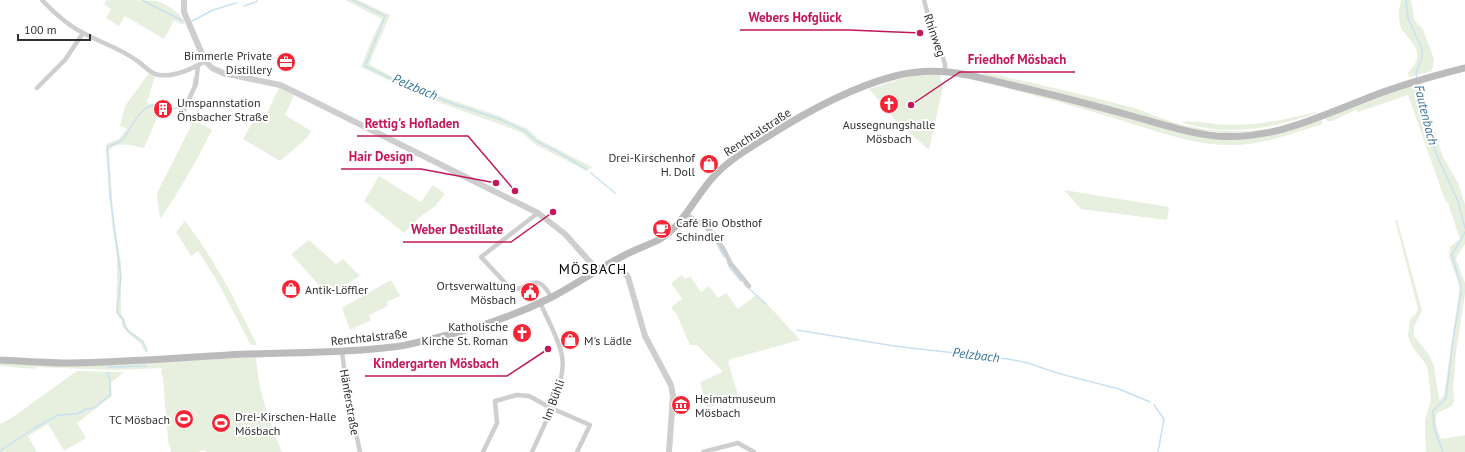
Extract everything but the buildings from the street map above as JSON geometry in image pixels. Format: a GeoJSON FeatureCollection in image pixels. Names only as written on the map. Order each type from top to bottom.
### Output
{"type":"FeatureCollection","features":[{"type":"Feature","properties":{"kind":"main road","name":"Renchtalstraße"},"geometry":{"type":"LineString","coordinates":[[0,360],[67,363],[140,361],[266,353],[342,352],[396,347],[442,337],[484,325],[516,313],[551,297],[614,261],[664,237],[671,232],[715,175],[744,151],[782,127],[854,90],[869,84],[908,73],[945,71],[967,74],[1197,133],[1225,136],[1278,131],[1300,125],[1412,82],[1465,68]]}},
{"type":"Feature","properties":{"kind":"street"},"geometry":{"type":"LineString","coordinates":[[42,0],[83,33],[130,56],[149,71],[158,75],[188,70],[205,61]]}},
{"type":"Feature","properties":{"kind":"street"},"geometry":{"type":"LineString","coordinates":[[184,0],[184,12],[205,61],[212,68],[223,73],[275,84],[299,94],[538,213],[565,234],[598,270]]}},
{"type":"Feature","properties":{"kind":"street","name":"Rhinweg"},"geometry":{"type":"LineString","coordinates":[[924,0],[945,64],[945,71]]}},
{"type":"Feature","properties":{"kind":"street"},"geometry":{"type":"LineString","coordinates":[[37,88],[65,60],[83,33]]}},
{"type":"Feature","properties":{"kind":"street"},"geometry":{"type":"LineString","coordinates":[[184,110],[196,84],[198,65]]}},
{"type":"Feature","properties":{"kind":"street"},"geometry":{"type":"LineString","coordinates":[[538,213],[481,257],[511,289],[517,290],[531,282],[538,283],[543,285],[551,297]]}},
{"type":"Feature","properties":{"kind":"street"},"geometry":{"type":"LineString","coordinates":[[685,214],[699,222],[714,234],[731,264],[749,286]]}},
{"type":"Feature","properties":{"kind":"street"},"geometry":{"type":"LineString","coordinates":[[614,261],[628,277],[644,336],[671,385],[673,396],[669,452]]}},
{"type":"Feature","properties":{"kind":"street","name":"Im Bühli"},"geometry":{"type":"LineString","coordinates":[[532,452],[562,379],[563,361],[540,302]]}},
{"type":"Feature","properties":{"kind":"street","name":"Hänferstraße"},"geometry":{"type":"LineString","coordinates":[[342,352],[347,391],[360,452]]}},
{"type":"Feature","properties":{"kind":"street"},"geometry":{"type":"LineString","coordinates":[[483,452],[497,423],[495,401],[523,394],[590,425],[577,452]]}},
{"type":"Feature","properties":{"kind":"street"},"geometry":{"type":"LineString","coordinates":[[703,452],[738,443],[754,452]]}},
{"type":"Feature","properties":{"kind":"green space"},"geometry":{"type":"Polygon","coordinates":[[[107,0],[157,1],[174,10],[185,24],[181,24],[174,20],[164,39],[125,16],[119,26],[106,18],[111,9],[104,4],[107,0]]]}},
{"type":"Feature","properties":{"kind":"green space"},"geometry":{"type":"Polygon","coordinates":[[[345,0],[358,0],[390,15],[369,64],[395,78],[437,95],[499,116],[528,129],[538,139],[592,167],[587,171],[536,145],[521,132],[419,95],[361,67],[382,19],[345,0]]]}},
{"type":"Feature","properties":{"kind":"green space"},"geometry":{"type":"Polygon","coordinates":[[[1401,0],[1411,0],[1414,18],[1423,29],[1434,59],[1432,71],[1410,77],[1407,74],[1415,64],[1418,55],[1412,42],[1400,25],[1399,12],[1401,0]]]}},
{"type":"Feature","properties":{"kind":"green space"},"geometry":{"type":"Polygon","coordinates":[[[984,72],[1135,108],[1179,124],[1192,127],[1230,131],[1272,130],[1226,133],[1185,128],[1049,90],[983,75],[984,72]]]}},
{"type":"Feature","properties":{"kind":"green space"},"geometry":{"type":"Polygon","coordinates":[[[149,73],[155,76],[147,103],[162,106],[144,148],[121,145],[109,151],[114,224],[121,263],[121,312],[128,329],[143,340],[148,352],[145,352],[141,344],[122,326],[121,320],[116,313],[117,256],[112,225],[106,147],[108,143],[119,139],[127,129],[120,126],[125,106],[149,73]]]}},
{"type":"Feature","properties":{"kind":"green space"},"geometry":{"type":"Polygon","coordinates":[[[940,74],[943,87],[929,150],[896,121],[869,89],[903,78],[918,75],[940,74]]]}},
{"type":"Feature","properties":{"kind":"green space"},"geometry":{"type":"Polygon","coordinates":[[[982,81],[1220,138],[1321,120],[1323,122],[1320,125],[1262,142],[1238,145],[1210,144],[1164,134],[1074,106],[981,82],[982,81]]]}},
{"type":"Feature","properties":{"kind":"green space"},"geometry":{"type":"Polygon","coordinates":[[[1422,83],[1429,115],[1443,157],[1458,183],[1465,204],[1465,244],[1456,259],[1465,283],[1465,294],[1456,352],[1453,389],[1454,401],[1452,406],[1437,413],[1436,419],[1441,439],[1465,435],[1465,452],[1426,452],[1425,421],[1431,399],[1428,371],[1426,364],[1412,347],[1408,336],[1410,319],[1416,314],[1418,309],[1395,220],[1397,220],[1422,310],[1414,327],[1414,336],[1429,355],[1434,366],[1440,400],[1444,395],[1460,286],[1449,257],[1450,247],[1460,239],[1408,95],[1358,112],[1356,110],[1332,121],[1327,121],[1325,119],[1349,108],[1422,83]]]}},
{"type":"Feature","properties":{"kind":"green space"},"geometry":{"type":"Polygon","coordinates":[[[279,88],[294,95],[285,115],[311,131],[307,138],[280,161],[243,139],[256,116],[260,118],[263,114],[266,115],[279,88]]]}},
{"type":"Feature","properties":{"kind":"green space"},"geometry":{"type":"Polygon","coordinates":[[[1315,112],[1317,113],[1288,122],[1245,130],[1215,129],[1182,122],[1228,125],[1250,124],[1283,120],[1315,112]]]}},
{"type":"Feature","properties":{"kind":"green space"},"geometry":{"type":"Polygon","coordinates":[[[194,120],[212,130],[188,176],[160,219],[157,193],[194,120]]]}},
{"type":"Feature","properties":{"kind":"green space"},"geometry":{"type":"Polygon","coordinates":[[[379,176],[421,202],[433,185],[445,194],[435,206],[420,217],[404,233],[364,201],[379,176]]]}},
{"type":"Feature","properties":{"kind":"green space"},"geometry":{"type":"Polygon","coordinates":[[[1064,190],[1169,207],[1167,220],[1081,209],[1064,190]]]}},
{"type":"Feature","properties":{"kind":"green space"},"geometry":{"type":"Polygon","coordinates":[[[185,221],[206,251],[233,297],[257,345],[251,345],[216,279],[198,251],[191,256],[176,232],[185,221]]]}},
{"type":"Feature","properties":{"kind":"green space"},"geometry":{"type":"Polygon","coordinates":[[[309,240],[336,264],[343,259],[360,276],[328,295],[291,254],[309,240]]]}},
{"type":"Feature","properties":{"kind":"green space"},"geometry":{"type":"Polygon","coordinates":[[[682,275],[685,279],[690,276],[701,292],[709,286],[718,298],[726,293],[738,309],[756,295],[769,306],[800,340],[731,359],[728,362],[739,398],[707,408],[700,382],[723,372],[697,345],[690,345],[677,315],[671,307],[682,299],[671,283],[682,275]]]}},
{"type":"Feature","properties":{"kind":"green space"},"geometry":{"type":"Polygon","coordinates":[[[391,280],[400,296],[387,302],[388,306],[369,315],[371,320],[350,330],[342,308],[391,280]]]}},
{"type":"Feature","properties":{"kind":"green space"},"geometry":{"type":"Polygon","coordinates":[[[256,357],[259,382],[265,406],[282,452],[206,452],[205,450],[197,452],[171,452],[168,441],[163,378],[161,372],[162,368],[115,370],[35,367],[35,369],[0,366],[0,362],[105,365],[256,357]]]}},
{"type":"Feature","properties":{"kind":"green space"},"geometry":{"type":"Polygon","coordinates":[[[77,371],[124,372],[111,383],[112,396],[77,423],[86,438],[64,451],[48,424],[28,436],[37,452],[0,452],[0,424],[10,419],[77,371]]]}},
{"type":"Feature","properties":{"kind":"waterway","name":"Pelzbach"},"geometry":{"type":"LineString","coordinates":[[142,0],[183,21]]}},
{"type":"Feature","properties":{"kind":"waterway","name":"Pelzbach"},"geometry":{"type":"LineString","coordinates":[[244,6],[256,2],[257,0]]}},
{"type":"Feature","properties":{"kind":"waterway","name":"Pelzbach"},"geometry":{"type":"LineString","coordinates":[[353,0],[385,16],[365,66],[394,80],[451,103],[499,119],[525,131],[538,142],[586,169]]}},
{"type":"Feature","properties":{"kind":"waterway","name":"Fautenbach"},"geometry":{"type":"LineString","coordinates":[[1406,0],[1408,18],[1422,49],[1422,58],[1416,72],[1417,79]]}},
{"type":"Feature","properties":{"kind":"waterway","name":"Pelzbach"},"geometry":{"type":"LineString","coordinates":[[192,21],[213,10],[236,3]]}},
{"type":"Feature","properties":{"kind":"waterway"},"geometry":{"type":"LineString","coordinates":[[193,86],[194,78]]}},
{"type":"Feature","properties":{"kind":"waterway","name":"Fautenbach"},"geometry":{"type":"LineString","coordinates":[[1417,83],[1420,100],[1437,156],[1458,201],[1465,228]]}},
{"type":"Feature","properties":{"kind":"waterway"},"geometry":{"type":"LineString","coordinates":[[147,350],[143,342],[129,332],[124,325],[124,320],[117,312],[121,277],[110,195],[107,147],[121,141],[140,114],[148,107],[158,105],[177,108],[186,100]]}},
{"type":"Feature","properties":{"kind":"waterway","name":"Pelzbach"},"geometry":{"type":"LineString","coordinates":[[591,173],[615,193]]}},
{"type":"Feature","properties":{"kind":"waterway"},"geometry":{"type":"LineString","coordinates":[[685,223],[687,222],[700,225]]}},
{"type":"Feature","properties":{"kind":"waterway","name":"Fautenbach"},"geometry":{"type":"LineString","coordinates":[[1443,452],[1434,428],[1433,411],[1446,398],[1453,339],[1461,293],[1452,255],[1465,232]]}},
{"type":"Feature","properties":{"kind":"waterway"},"geometry":{"type":"LineString","coordinates":[[715,240],[724,257]]}},
{"type":"Feature","properties":{"kind":"waterway"},"geometry":{"type":"LineString","coordinates":[[727,262],[741,281]]}},
{"type":"Feature","properties":{"kind":"waterway"},"geometry":{"type":"LineString","coordinates":[[744,284],[766,304]]}},
{"type":"Feature","properties":{"kind":"waterway","name":"Pelzbach"},"geometry":{"type":"LineString","coordinates":[[797,330],[894,346],[1008,359],[1028,363],[1057,373],[1119,389],[1150,402]]}},
{"type":"Feature","properties":{"kind":"waterway"},"geometry":{"type":"LineString","coordinates":[[108,367],[146,366]]}},
{"type":"Feature","properties":{"kind":"waterway"},"geometry":{"type":"LineString","coordinates":[[0,451],[33,429],[58,415],[77,414],[86,409],[94,408],[110,395],[110,381],[108,373]]}},
{"type":"Feature","properties":{"kind":"waterway","name":"Pelzbach"},"geometry":{"type":"LineString","coordinates":[[1154,405],[1164,419],[1158,452]]}},
{"type":"Feature","properties":{"kind":"place","name":"Webers Hofglück"},"geometry":{"type":"Point","coordinates":[920,33]}},
{"type":"Feature","properties":{"kind":"place","name":"Bimmerle Private Distillery"},"geometry":{"type":"Point","coordinates":[286,62]}},
{"type":"Feature","properties":{"kind":"place","name":"Aussegnungshalle Mösbach"},"geometry":{"type":"Point","coordinates":[889,104]}},
{"type":"Feature","properties":{"kind":"place","name":"Friedhof Mösbach"},"geometry":{"type":"Point","coordinates":[911,105]}},
{"type":"Feature","properties":{"kind":"place","name":"Umspannstation Önsbacher Straße"},"geometry":{"type":"Point","coordinates":[163,109]}},
{"type":"Feature","properties":{"kind":"place","name":"Drei-Kirschenhof H. Doll"},"geometry":{"type":"Point","coordinates":[709,164]}},
{"type":"Feature","properties":{"kind":"place","name":"Hair Design"},"geometry":{"type":"Point","coordinates":[496,183]}},
{"type":"Feature","properties":{"kind":"place","name":"Rettig's Hofladen"},"geometry":{"type":"Point","coordinates":[515,191]}},
{"type":"Feature","properties":{"kind":"place","name":"Weber Destillate"},"geometry":{"type":"Point","coordinates":[553,212]}},
{"type":"Feature","properties":{"kind":"place","name":"Café Bio Obsthof Schindler"},"geometry":{"type":"Point","coordinates":[662,229]}},
{"type":"Feature","properties":{"kind":"place","name":"Antik-Löffler"},"geometry":{"type":"Point","coordinates":[291,289]}},
{"type":"Feature","properties":{"kind":"place","name":"Ortsverwaltung Mösbach"},"geometry":{"type":"Point","coordinates":[530,292]}},
{"type":"Feature","properties":{"kind":"place","name":"Katholische Kirche St. Roman"},"geometry":{"type":"Point","coordinates":[522,333]}},
{"type":"Feature","properties":{"kind":"place","name":"M's Lädle"},"geometry":{"type":"Point","coordinates":[570,340]}},
{"type":"Feature","properties":{"kind":"place","name":"Kindergarten Mösbach"},"geometry":{"type":"Point","coordinates":[548,349]}},
{"type":"Feature","properties":{"kind":"place","name":"Heimatmuseum Mösbach"},"geometry":{"type":"Point","coordinates":[681,405]}},
{"type":"Feature","properties":{"kind":"place","name":"TC Mösbach"},"geometry":{"type":"Point","coordinates":[184,419]}},
{"type":"Feature","properties":{"kind":"place","name":"Drei-Kirschen-Halle Mösbach"},"geometry":{"type":"Point","coordinates":[221,423]}},
{"type":"Feature","properties":{"kind":"district","name":"MÖSBACH"},"geometry":{"type":"Point","coordinates":[593,269]}}]}
